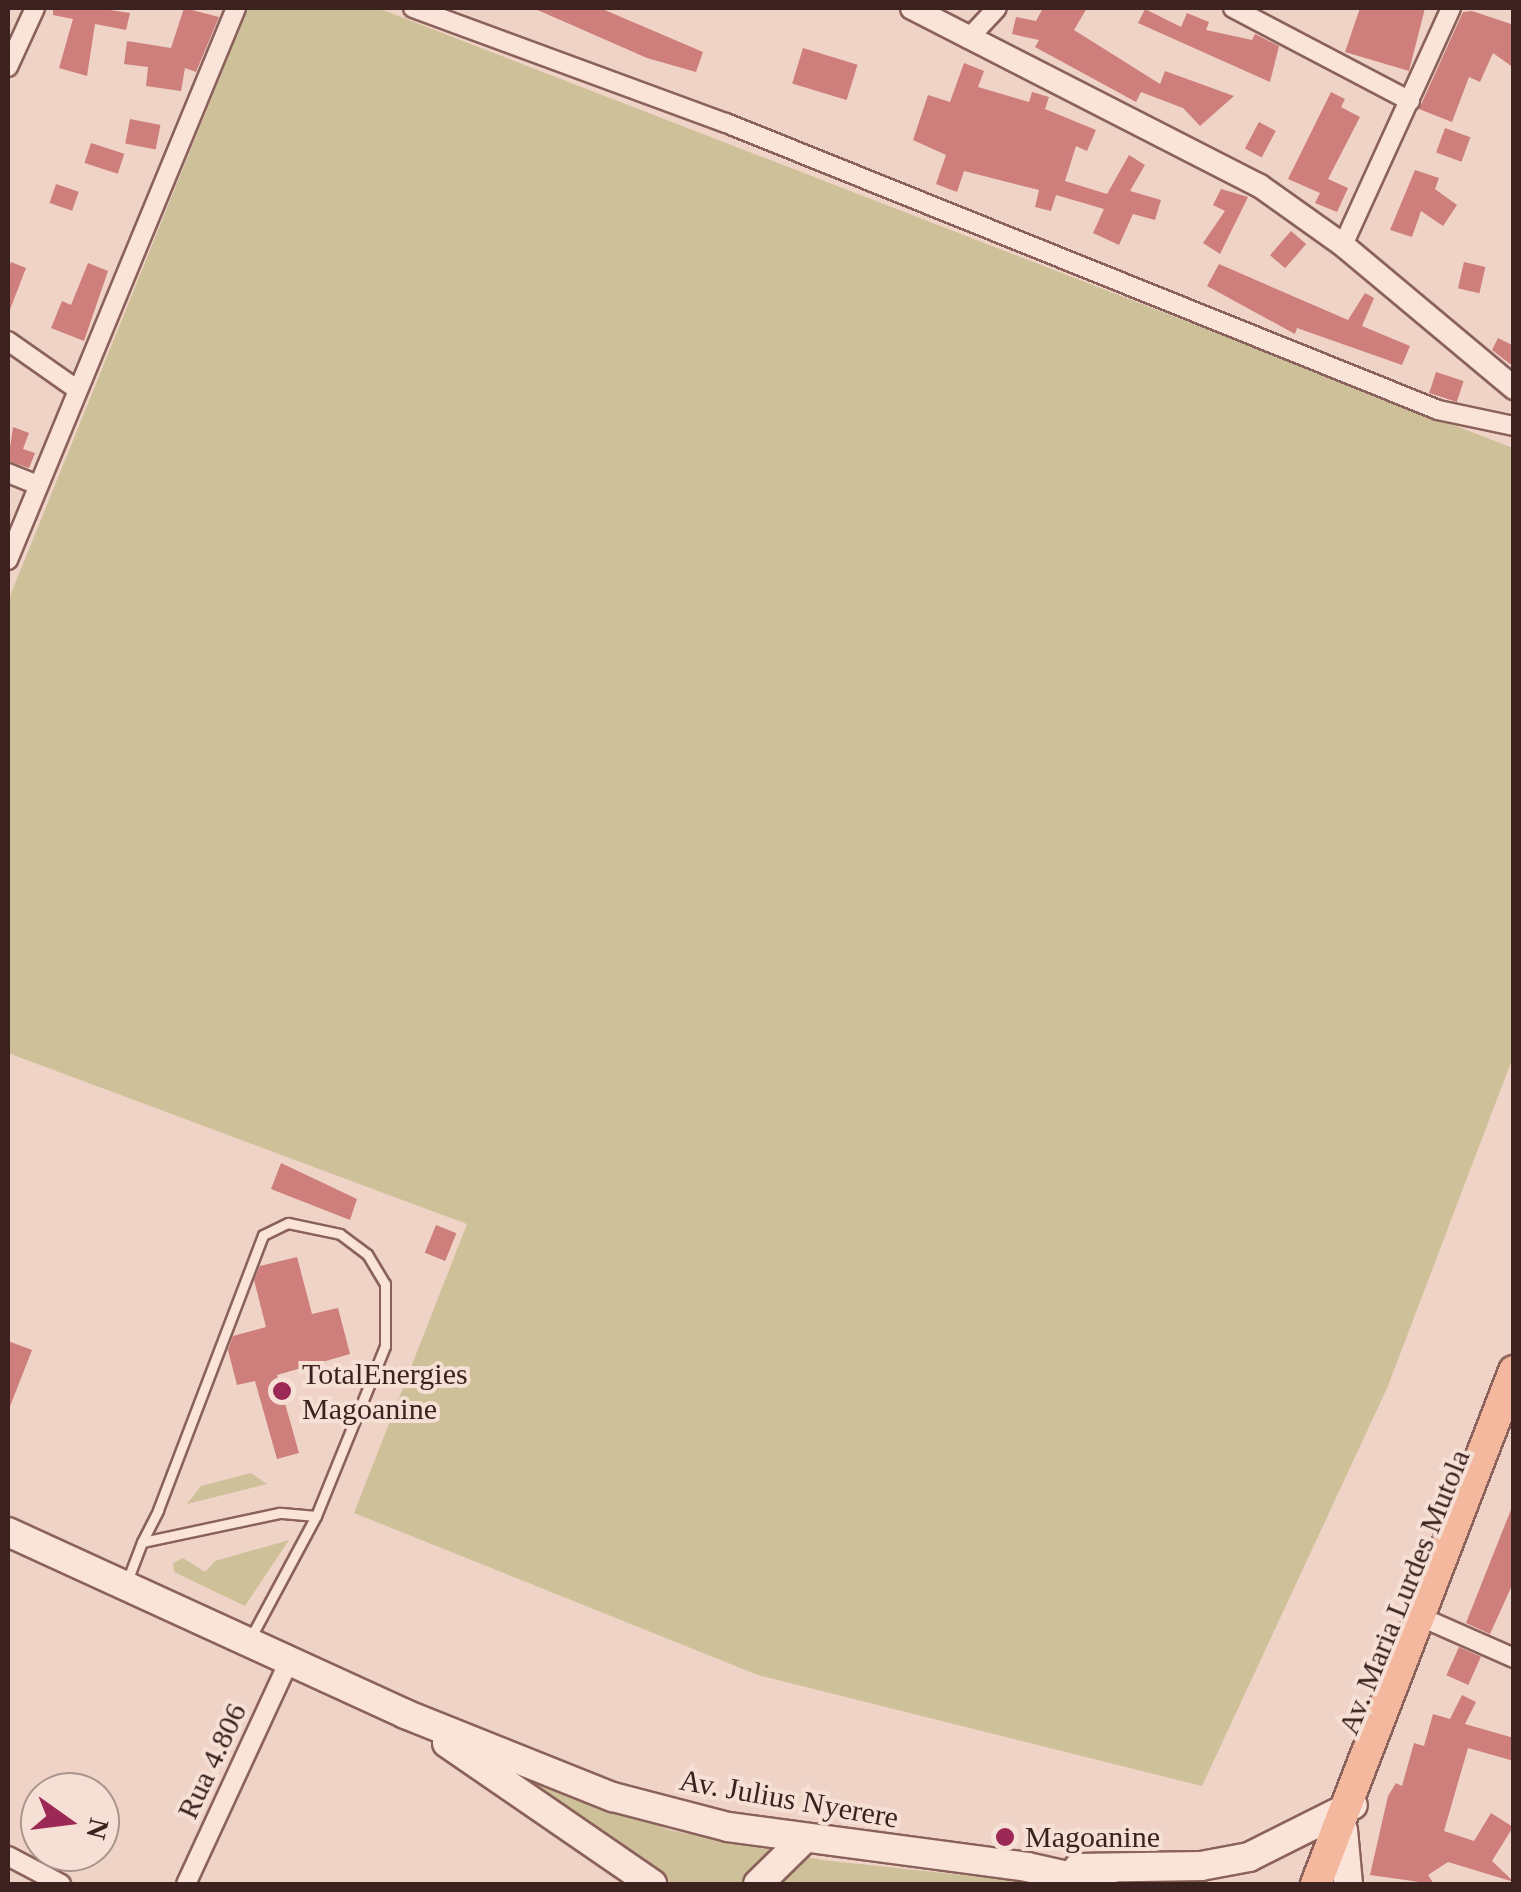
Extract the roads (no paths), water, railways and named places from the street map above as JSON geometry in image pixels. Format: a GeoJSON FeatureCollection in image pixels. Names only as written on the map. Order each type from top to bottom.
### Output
{"type":"FeatureCollection","features":[{"type":"Feature","properties":{"kind":"main road"},"geometry":{"type":"LineString","coordinates":[[1316,1884],[1514,1370]]}},
{"type":"Feature","properties":{"kind":"main road","name":"Av. Maria Lurdes Mutola"},"geometry":{"type":"LineString","coordinates":[[1348,1818],[1514,1404]]}},
{"type":"Feature","properties":{"kind":"main road","name":"Av. Julius Nyerere"},"geometry":{"type":"LineString","coordinates":[[8,1532],[404,1714],[613,1798],[804,1839],[1014,1865],[1103,1884]]}},
{"type":"Feature","properties":{"kind":"main road","name":"Av. Julius Nyerere"},"geometry":{"type":"LineString","coordinates":[[404,1714],[652,1884]]}},
{"type":"Feature","properties":{"kind":"main road"},"geometry":{"type":"LineString","coordinates":[[1014,1865],[1211,1865],[1278,1846],[1348,1818]]}},
{"type":"Feature","properties":{"kind":"main road"},"geometry":{"type":"LineString","coordinates":[[1298,1884],[1348,1818]]}},
{"type":"Feature","properties":{"kind":"main road"},"geometry":{"type":"LineString","coordinates":[[1348,1818],[1348,1884]]}},
{"type":"Feature","properties":{"kind":"main road"},"geometry":{"type":"LineString","coordinates":[[758,1884],[804,1839]]}},
{"type":"Feature","properties":{"kind":"street"},"geometry":{"type":"LineString","coordinates":[[8,67],[35,8]]}},
{"type":"Feature","properties":{"kind":"street"},"geometry":{"type":"LineString","coordinates":[[9,554],[236,8]]}},
{"type":"Feature","properties":{"kind":"street"},"geometry":{"type":"LineString","coordinates":[[413,8],[726,123],[1438,410],[1514,426]]}},
{"type":"Feature","properties":{"kind":"street"},"geometry":{"type":"LineString","coordinates":[[912,8],[1260,186],[1343,245],[1514,388]]}},
{"type":"Feature","properties":{"kind":"street"},"geometry":{"type":"LineString","coordinates":[[968,39],[997,8]]}},
{"type":"Feature","properties":{"kind":"street"},"geometry":{"type":"LineString","coordinates":[[1232,8],[1410,101]]}},
{"type":"Feature","properties":{"kind":"street"},"geometry":{"type":"LineString","coordinates":[[1343,245],[1451,8]]}},
{"type":"Feature","properties":{"kind":"street"},"geometry":{"type":"LineString","coordinates":[[8,341],[78,390]]}},
{"type":"Feature","properties":{"kind":"street"},"geometry":{"type":"LineString","coordinates":[[8,473],[38,485]]}},
{"type":"Feature","properties":{"kind":"street"},"geometry":{"type":"LineString","coordinates":[[1430,1621],[1514,1658]]}},
{"type":"Feature","properties":{"kind":"street","name":"Rua 4.806"},"geometry":{"type":"LineString","coordinates":[[186,1884],[289,1661]]}},
{"type":"Feature","properties":{"kind":"street"},"geometry":{"type":"LineString","coordinates":[[8,1856],[62,1884]]}},
{"type":"Feature","properties":{"kind":"lane"},"geometry":{"type":"LineString","coordinates":[[125,1586],[262,1235],[288,1223],[340,1234],[367,1254],[385,1284],[388,1312],[372,1390],[316,1516],[248,1643]]}},
{"type":"Feature","properties":{"kind":"lane"},"geometry":{"type":"LineString","coordinates":[[142,1542],[279,1514],[316,1516]]}},
{"type":"Feature","properties":{"kind":"place","name":"TotalEnergies Magoanine"},"geometry":{"type":"Point","coordinates":[282,1391]}},
{"type":"Feature","properties":{"kind":"place","name":"Magoanine"},"geometry":{"type":"Point","coordinates":[1005,1837]}}]}
